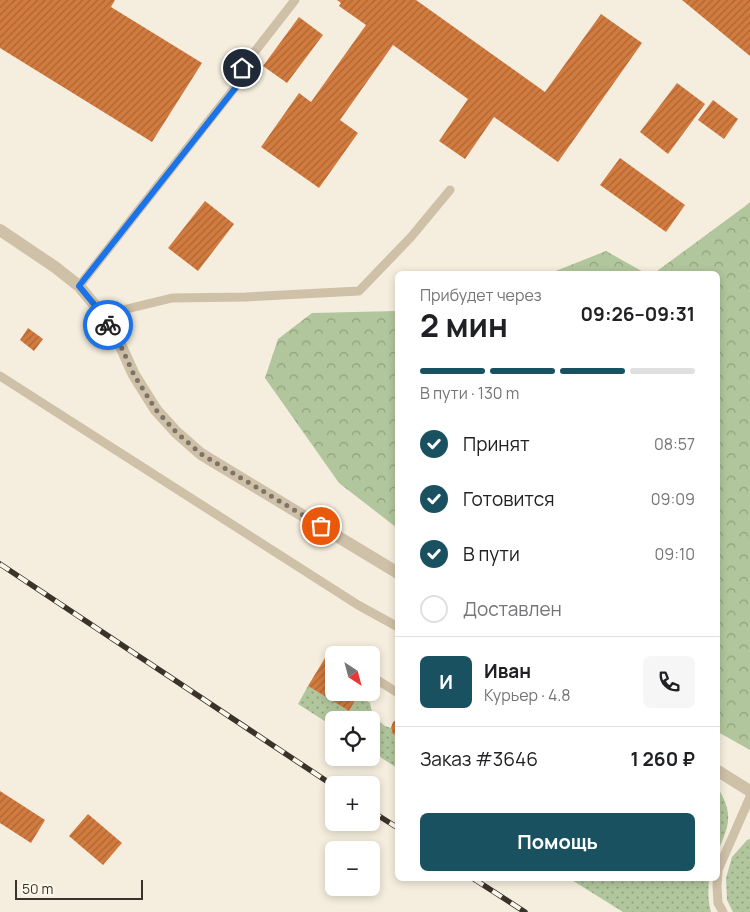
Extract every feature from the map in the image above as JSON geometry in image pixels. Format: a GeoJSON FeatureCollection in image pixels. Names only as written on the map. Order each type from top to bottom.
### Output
{"type":"FeatureCollection","features":[{"type":"Feature","properties":{"kind":"street"},"geometry":{"type":"LineString","coordinates":[[0,230],[55,267],[79,286],[102,315],[119,342],[134,375],[156,410],[176,432],[201,454],[395,571]]}},
{"type":"Feature","properties":{"kind":"street"},"geometry":{"type":"LineString","coordinates":[[720,772],[750,791]]}},
{"type":"Feature","properties":{"kind":"lane"},"geometry":{"type":"LineString","coordinates":[[79,286],[240,82],[242,68],[295,0]]}},
{"type":"Feature","properties":{"kind":"lane"},"geometry":{"type":"LineString","coordinates":[[102,315],[172,298],[246,297],[359,291],[411,237],[450,190]]}},
{"type":"Feature","properties":{"kind":"lane"},"geometry":{"type":"LineString","coordinates":[[0,376],[358,605],[395,625]]}},
{"type":"Feature","properties":{"kind":"lane"},"geometry":{"type":"LineString","coordinates":[[380,682],[395,691]]}},
{"type":"Feature","properties":{"kind":"lane"},"geometry":{"type":"LineString","coordinates":[[720,865],[750,797]]}},
{"type":"Feature","properties":{"kind":"lane"},"geometry":{"type":"LineString","coordinates":[[717,881],[718,903],[723,912]]}},
{"type":"Feature","properties":{"kind":"green space"},"geometry":{"type":"Polygon","coordinates":[[[750,202],[750,750],[720,733],[720,271],[657,271],[750,202]]]}},
{"type":"Feature","properties":{"kind":"green space"},"geometry":{"type":"Polygon","coordinates":[[[606,251],[642,271],[556,271],[606,251]]]}},
{"type":"Feature","properties":{"kind":"green space"},"geometry":{"type":"Polygon","coordinates":[[[395,311],[395,526],[339,483],[265,378],[278,339],[312,313],[395,311]]]}},
{"type":"Feature","properties":{"kind":"green space"},"geometry":{"type":"Polygon","coordinates":[[[308,686],[325,696],[325,701],[333,701],[349,711],[325,711],[325,721],[298,704],[308,686]]]}},
{"type":"Feature","properties":{"kind":"green space"},"geometry":{"type":"Polygon","coordinates":[[[355,701],[367,701],[370,703],[372,711],[349,711],[355,701]]]}},
{"type":"Feature","properties":{"kind":"green space"},"geometry":{"type":"Polygon","coordinates":[[[380,722],[391,728],[395,735],[395,767],[380,757],[380,722]]]}},
{"type":"Feature","properties":{"kind":"green space"},"geometry":{"type":"Polygon","coordinates":[[[720,792],[728,813],[725,834],[720,846],[720,792]]]}},
{"type":"Feature","properties":{"kind":"green space"},"geometry":{"type":"Polygon","coordinates":[[[750,839],[750,912],[733,912],[727,900],[726,878],[732,857],[750,839]]]}},
{"type":"Feature","properties":{"kind":"green space"},"geometry":{"type":"Polygon","coordinates":[[[573,881],[709,881],[708,896],[711,912],[623,912],[573,881]]]}},
{"type":"Feature","properties":{"kind":"building"},"geometry":{"type":"Polygon","coordinates":[[[0,0],[115,0],[111,7],[202,63],[152,142],[0,48],[0,0]]]}},
{"type":"Feature","properties":{"kind":"building"},"geometry":{"type":"Polygon","coordinates":[[[337,0],[416,0],[545,92],[601,14],[642,43],[558,162],[494,117],[465,159],[439,141],[468,99],[393,45],[340,120],[358,133],[319,188],[261,147],[299,93],[311,102],[366,25],[339,6],[341,3],[337,0]]]}},
{"type":"Feature","properties":{"kind":"building"},"geometry":{"type":"Polygon","coordinates":[[[682,0],[750,0],[750,56],[682,0]]]}},
{"type":"Feature","properties":{"kind":"building"},"geometry":{"type":"Polygon","coordinates":[[[299,17],[323,35],[287,83],[263,66],[299,17]]]}},
{"type":"Feature","properties":{"kind":"building"},"geometry":{"type":"Polygon","coordinates":[[[677,83],[705,104],[668,154],[640,132],[677,83]]]}},
{"type":"Feature","properties":{"kind":"building"},"geometry":{"type":"Polygon","coordinates":[[[713,100],[738,119],[724,139],[698,120],[713,100]]]}},
{"type":"Feature","properties":{"kind":"building"},"geometry":{"type":"Polygon","coordinates":[[[620,158],[685,205],[666,232],[600,185],[620,158]]]}},
{"type":"Feature","properties":{"kind":"building"},"geometry":{"type":"Polygon","coordinates":[[[205,201],[234,224],[198,271],[168,248],[205,201]]]}},
{"type":"Feature","properties":{"kind":"building"},"geometry":{"type":"Polygon","coordinates":[[[28,328],[43,339],[34,351],[20,340],[28,328]]]}},
{"type":"Feature","properties":{"kind":"building"},"geometry":{"type":"Polygon","coordinates":[[[325,658],[325,696],[308,686],[325,658]]]}},
{"type":"Feature","properties":{"kind":"building"},"geometry":{"type":"Polygon","coordinates":[[[333,701],[355,701],[349,711],[333,701]]]}},
{"type":"Feature","properties":{"kind":"building"},"geometry":{"type":"Polygon","coordinates":[[[395,721],[395,735],[391,728],[395,721]]]}},
{"type":"Feature","properties":{"kind":"building"},"geometry":{"type":"Polygon","coordinates":[[[0,791],[45,820],[31,843],[0,823],[0,791]]]}},
{"type":"Feature","properties":{"kind":"building"},"geometry":{"type":"Polygon","coordinates":[[[88,814],[122,843],[103,865],[69,836],[88,814]]]}},
{"type":"Feature","properties":{"kind":"railway"},"geometry":{"type":"LineString","coordinates":[[0,564],[325,780]]}},
{"type":"Feature","properties":{"kind":"railway"},"geometry":{"type":"LineString","coordinates":[[380,817],[395,826]]}},
{"type":"Feature","properties":{"kind":"railway"},"geometry":{"type":"LineString","coordinates":[[477,881],[525,912]]}},
{"type":"Feature","properties":{"kind":"way so far"},"geometry":{"type":"LineString","coordinates":[[108,325],[119,342],[134,375],[156,410],[176,432],[201,454],[321,526]]}},
{"type":"Feature","properties":{"kind":"route"},"geometry":{"type":"LineString","coordinates":[[108,325],[98,309],[79,286],[240,82],[242,68]]}}]}
